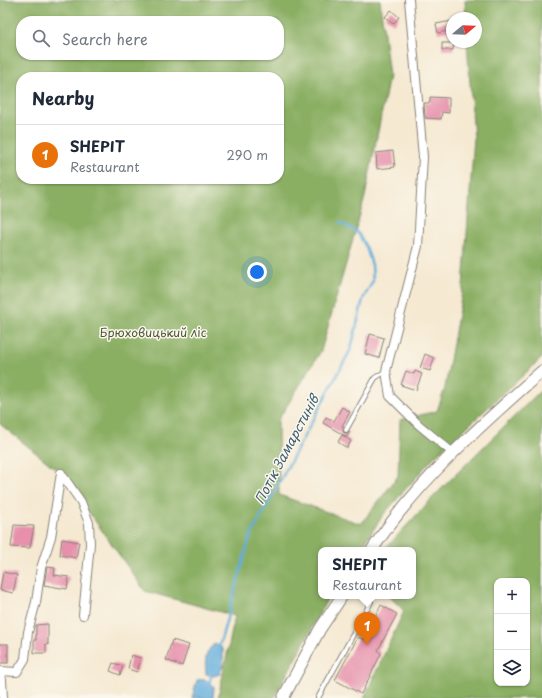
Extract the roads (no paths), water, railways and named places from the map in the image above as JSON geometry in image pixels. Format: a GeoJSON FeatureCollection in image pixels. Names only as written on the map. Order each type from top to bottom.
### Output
{"type":"FeatureCollection","features":[{"type":"Feature","properties":{"kind":"main road"},"geometry":{"type":"LineString","coordinates":[[374,547],[383,533],[416,492],[453,453],[502,406],[542,371]]}},
{"type":"Feature","properties":{"kind":"main road"},"geometry":{"type":"LineString","coordinates":[[283,698],[320,629],[340,599]]}},
{"type":"Feature","properties":{"kind":"street"},"geometry":{"type":"LineString","coordinates":[[409,0],[423,157],[418,246],[386,371],[390,396],[419,425],[453,453]]}},
{"type":"Feature","properties":{"kind":"street"},"geometry":{"type":"LineString","coordinates":[[0,671],[17,672],[25,659],[28,632],[36,602],[41,568],[51,537],[61,473],[81,502],[89,522],[90,551],[83,615]]}},
{"type":"Feature","properties":{"kind":"street"},"geometry":{"type":"LineString","coordinates":[[0,675],[2,680],[3,698]]}},
{"type":"Feature","properties":{"kind":"lane"},"geometry":{"type":"LineString","coordinates":[[346,430],[375,378],[386,371]]}},
{"type":"Feature","properties":{"kind":"lane"},"geometry":{"type":"LineString","coordinates":[[318,698],[371,602]]}},
{"type":"Feature","properties":{"kind":"water"},"geometry":{"type":"Polygon","coordinates":[[[215,644],[218,644],[223,649],[223,664],[220,674],[213,676],[206,674],[206,662],[209,650],[215,644]]]}},
{"type":"Feature","properties":{"kind":"water"},"geometry":{"type":"Polygon","coordinates":[[[197,680],[207,680],[211,683],[214,687],[213,698],[192,698],[197,680]]]}},
{"type":"Feature","properties":{"kind":"waterway","name":"Потік Замарстинів"},"geometry":{"type":"LineString","coordinates":[[219,647],[250,537],[351,349],[363,299],[373,281],[372,265],[366,247],[358,233],[340,222]]}},
{"type":"Feature","properties":{"kind":"waterway","name":"Потік Замарстинів"},"geometry":{"type":"LineString","coordinates":[[209,684],[212,673]]}},
{"type":"Feature","properties":{"kind":"place","name":"SHEPIT"},"geometry":{"type":"Point","coordinates":[367,645]}},
{"type":"Feature","properties":{"kind":"park label","name":"Брюховицький ліс"},"geometry":{"type":"Point","coordinates":[153,332]}}]}
